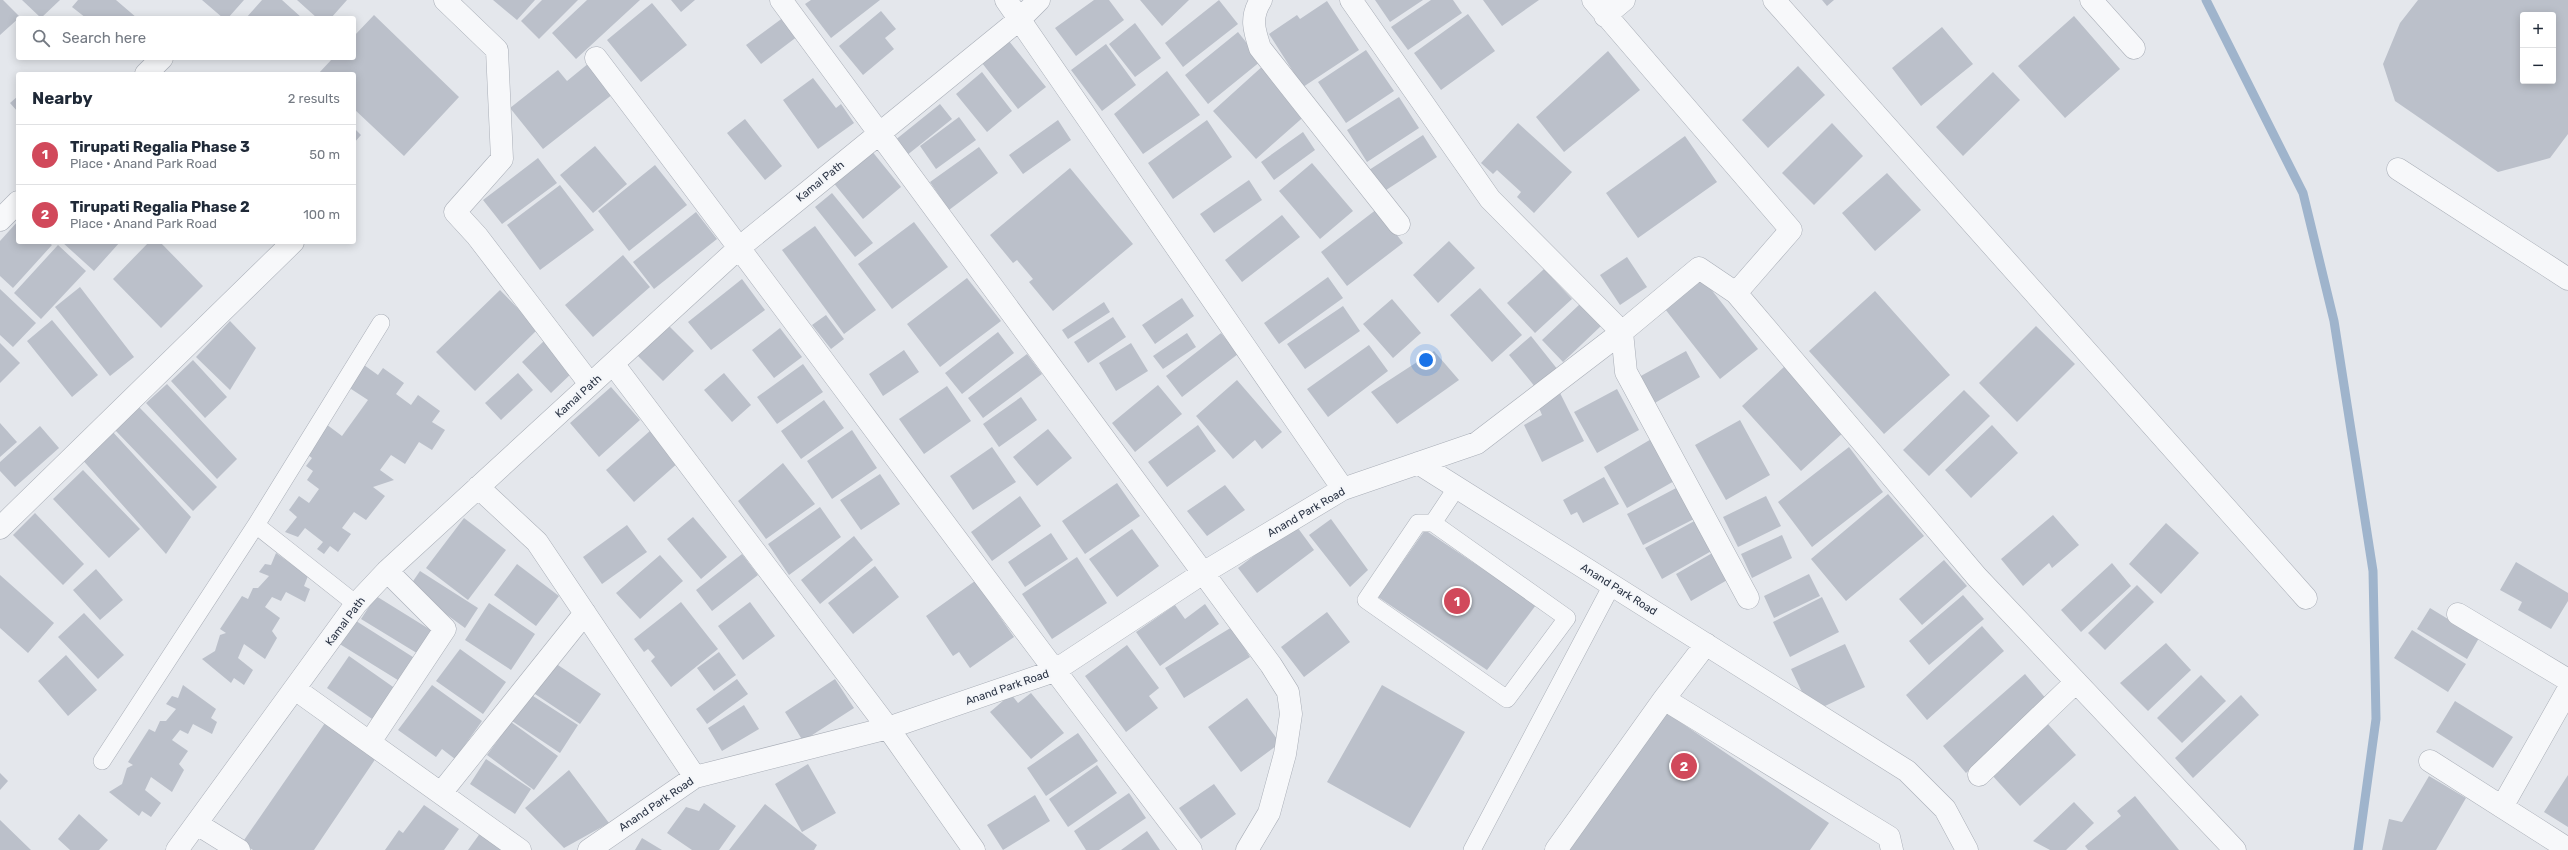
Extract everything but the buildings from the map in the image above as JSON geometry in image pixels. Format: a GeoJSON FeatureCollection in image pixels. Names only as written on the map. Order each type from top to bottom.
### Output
{"type":"FeatureCollection","features":[{"type":"Feature","properties":{"kind":"street"},"geometry":{"type":"LineString","coordinates":[[445,0],[497,50],[501,128],[502,159],[455,212],[477,236],[590,384]]}},
{"type":"Feature","properties":{"kind":"street"},"geometry":{"type":"LineString","coordinates":[[781,0],[1271,665],[1288,692],[1291,714],[1285,754],[1269,813],[1247,850]]}},
{"type":"Feature","properties":{"kind":"street"},"geometry":{"type":"LineString","coordinates":[[1006,0],[1343,489]]}},
{"type":"Feature","properties":{"kind":"street","name":"Kamal Path"},"geometry":{"type":"LineString","coordinates":[[177,850],[356,604],[387,571],[590,384],[614,365],[740,246],[1020,19],[1039,0]]}},
{"type":"Feature","properties":{"kind":"street"},"geometry":{"type":"LineString","coordinates":[[1261,0],[1255,9],[1253,28],[1260,48],[1399,224]]}},
{"type":"Feature","properties":{"kind":"street"},"geometry":{"type":"LineString","coordinates":[[1351,0],[1490,199],[1622,332],[1626,372],[1748,598]]}},
{"type":"Feature","properties":{"kind":"street"},"geometry":{"type":"LineString","coordinates":[[1624,0],[1599,8],[1791,230],[1736,293]]}},
{"type":"Feature","properties":{"kind":"street"},"geometry":{"type":"LineString","coordinates":[[1774,0],[2306,598]]}},
{"type":"Feature","properties":{"kind":"street"},"geometry":{"type":"LineString","coordinates":[[2091,0],[2134,48]]}},
{"type":"Feature","properties":{"kind":"street"},"geometry":{"type":"LineString","coordinates":[[596,58],[740,246],[1054,671],[1191,850]]}},
{"type":"Feature","properties":{"kind":"street"},"geometry":{"type":"LineString","coordinates":[[2398,169],[2568,279]]}},
{"type":"Feature","properties":{"kind":"street"},"geometry":{"type":"LineString","coordinates":[[0,220],[16,204]]}},
{"type":"Feature","properties":{"kind":"street"},"geometry":{"type":"LineString","coordinates":[[0,528],[291,244]]}},
{"type":"Feature","properties":{"kind":"street"},"geometry":{"type":"LineString","coordinates":[[1418,463],[1477,443],[1622,332],[1699,268],[1736,293],[1977,577],[2235,850]]}},
{"type":"Feature","properties":{"kind":"street"},"geometry":{"type":"LineString","coordinates":[[614,365],[888,728],[974,850]]}},
{"type":"Feature","properties":{"kind":"street","name":"Anand Park Road"},"geometry":{"type":"LineString","coordinates":[[589,850],[695,777],[888,728],[1054,671],[1202,573],[1343,489],[1418,463],[1907,771],[1945,809],[1967,850]]}},
{"type":"Feature","properties":{"kind":"street"},"geometry":{"type":"LineString","coordinates":[[478,487],[537,542],[695,777]]}},
{"type":"Feature","properties":{"kind":"street"},"geometry":{"type":"LineString","coordinates":[[370,742],[445,629],[387,571]]}},
{"type":"Feature","properties":{"kind":"street"},"geometry":{"type":"LineString","coordinates":[[441,793],[585,613]]}},
{"type":"Feature","properties":{"kind":"street"},"geometry":{"type":"LineString","coordinates":[[2458,614],[2568,680]]}},
{"type":"Feature","properties":{"kind":"street"},"geometry":{"type":"LineString","coordinates":[[1556,850],[1664,699],[1706,644]]}},
{"type":"Feature","properties":{"kind":"street"},"geometry":{"type":"LineString","coordinates":[[1979,775],[2076,682]]}},
{"type":"Feature","properties":{"kind":"street"},"geometry":{"type":"LineString","coordinates":[[295,689],[520,850]]}},
{"type":"Feature","properties":{"kind":"street"},"geometry":{"type":"LineString","coordinates":[[2502,807],[2568,690]]}},
{"type":"Feature","properties":{"kind":"street"},"geometry":{"type":"LineString","coordinates":[[1664,699],[1889,837],[1892,850]]}},
{"type":"Feature","properties":{"kind":"street"},"geometry":{"type":"LineString","coordinates":[[2430,761],[2568,849]]}},
{"type":"Feature","properties":{"kind":"street"},"geometry":{"type":"LineString","coordinates":[[197,824],[240,850]]}},
{"type":"Feature","properties":{"kind":"lane"},"geometry":{"type":"LineString","coordinates":[[102,761],[256,525],[381,323]]}},
{"type":"Feature","properties":{"kind":"lane"},"geometry":{"type":"LineString","coordinates":[[1433,524],[1457,487]]}},
{"type":"Feature","properties":{"kind":"lane"},"geometry":{"type":"LineString","coordinates":[[1418,523],[1433,524],[1568,618],[1507,699],[1366,600],[1418,523]]}},
{"type":"Feature","properties":{"kind":"lane"},"geometry":{"type":"LineString","coordinates":[[256,525],[356,604]]}},
{"type":"Feature","properties":{"kind":"lane"},"geometry":{"type":"LineString","coordinates":[[1472,850],[1612,585]]}},
{"type":"Feature","properties":{"kind":"waterway"},"geometry":{"type":"LineString","coordinates":[[2206,0],[2303,193],[2334,321],[2373,571],[2376,719],[2358,850]]}},
{"type":"Feature","properties":{"kind":"place","name":"Tirupati Regalia Phase 3"},"geometry":{"type":"Point","coordinates":[1457,601]}},
{"type":"Feature","properties":{"kind":"place","name":"Tirupati Regalia Phase 2"},"geometry":{"type":"Point","coordinates":[1684,766]}}]}
